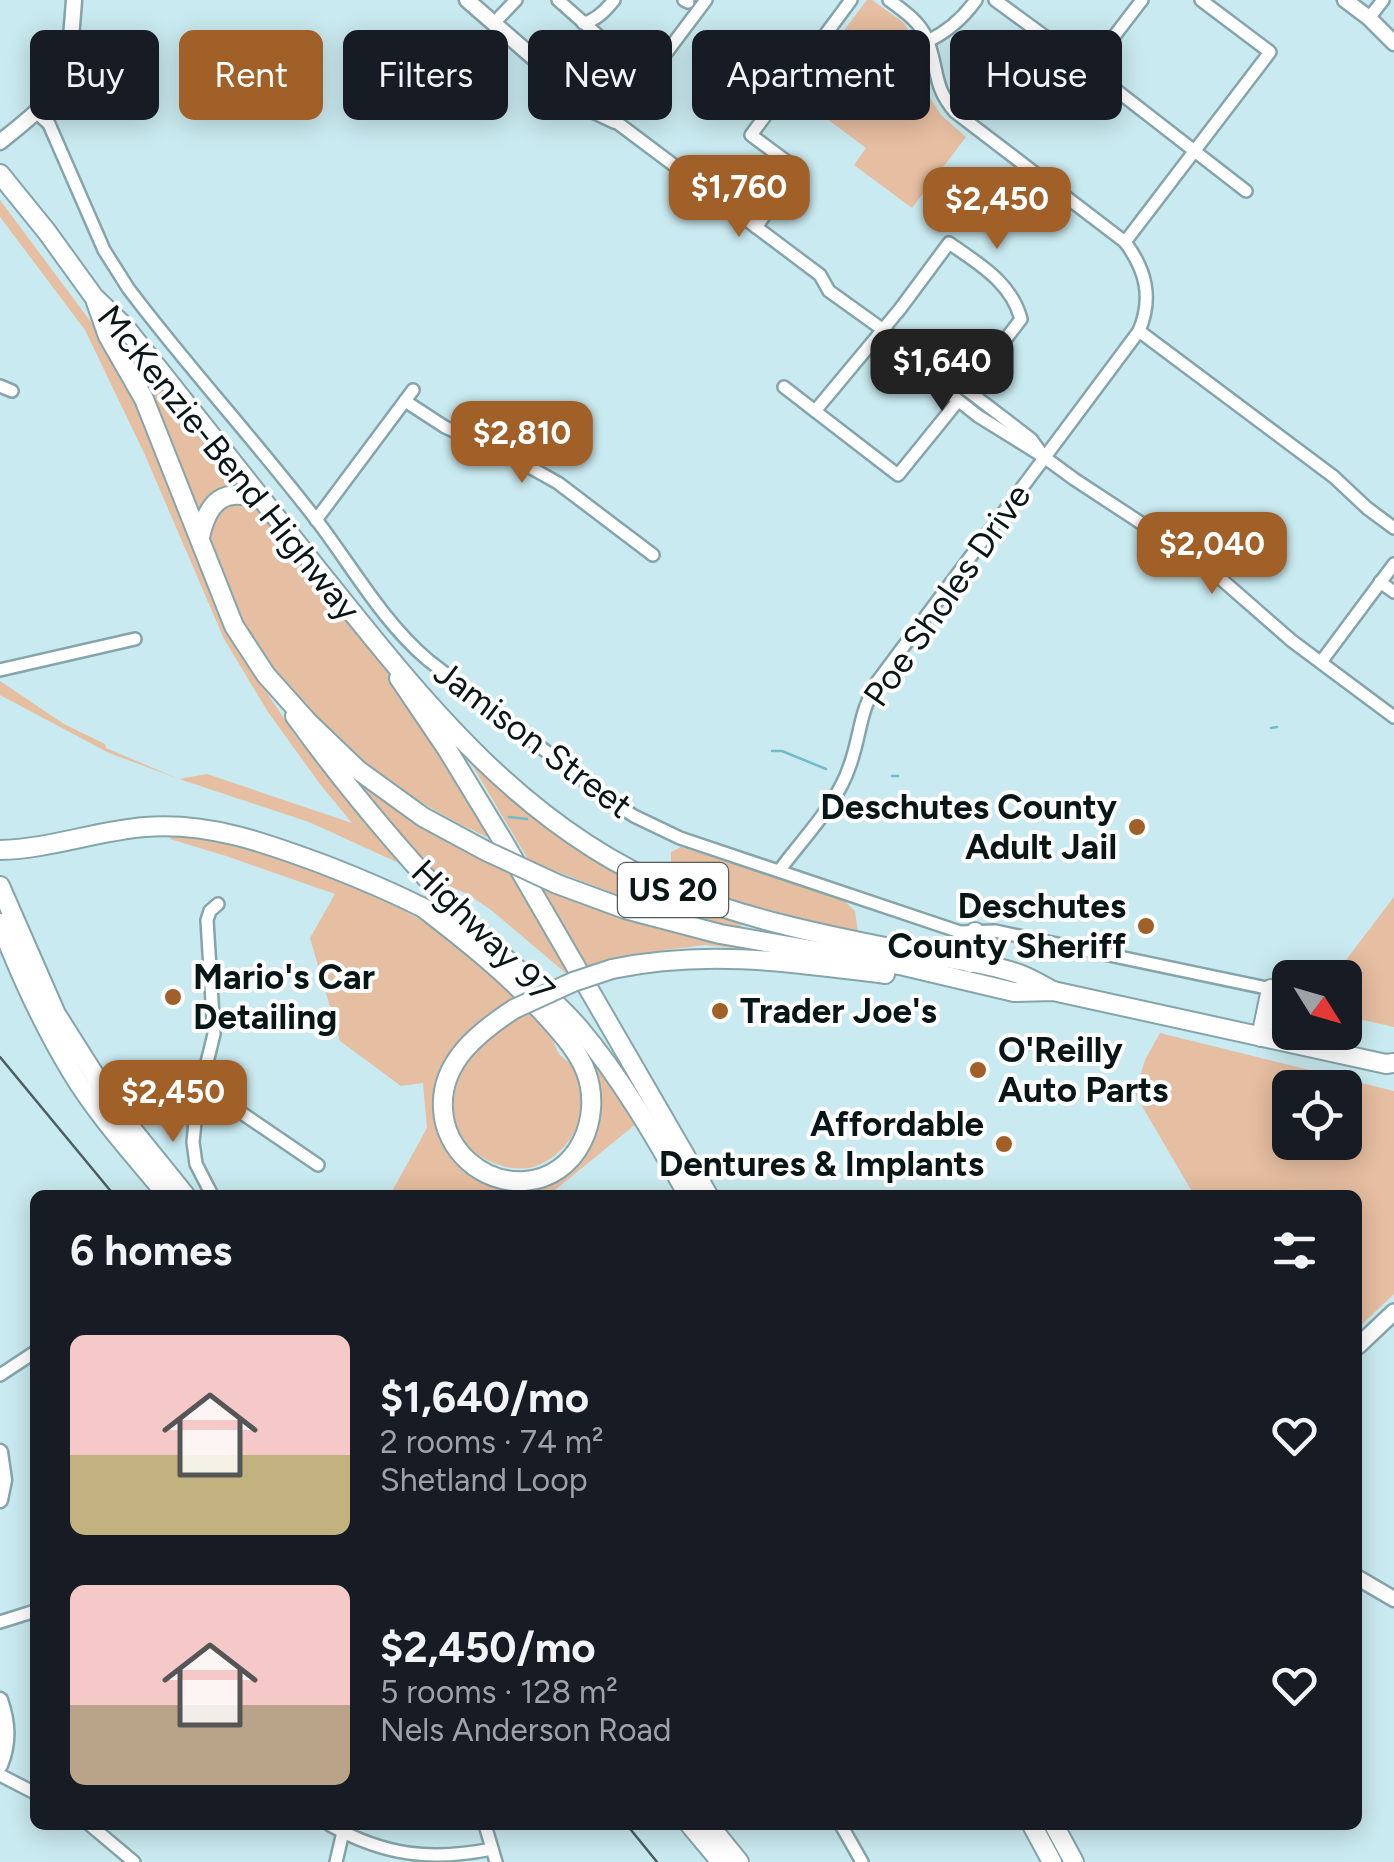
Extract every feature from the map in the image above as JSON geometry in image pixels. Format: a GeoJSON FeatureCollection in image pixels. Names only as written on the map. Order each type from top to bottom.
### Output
{"type":"FeatureCollection","features":[{"type":"Feature","properties":{"kind":"main road","name":"US 20"},"geometry":{"type":"LineString","coordinates":[[0,174],[94,297]]}},
{"type":"Feature","properties":{"kind":"main road","name":"McKenzie-Bend Highway"},"geometry":{"type":"LineString","coordinates":[[94,297],[126,328],[374,640],[464,743],[519,795],[575,838],[635,872],[702,901],[776,924],[1020,974],[1053,991]]}},
{"type":"Feature","properties":{"kind":"main road","name":"McKenzie-Bend Highway"},"geometry":{"type":"LineString","coordinates":[[94,297],[108,336],[144,399],[234,626],[266,675],[308,722],[371,781],[424,817],[556,884],[626,909],[720,934],[904,966],[1014,992],[1053,991],[1391,1066]]}},
{"type":"Feature","properties":{"kind":"main road"},"geometry":{"type":"LineString","coordinates":[[200,538],[209,508],[222,498],[237,494],[262,501]]}},
{"type":"Feature","properties":{"kind":"main road","name":"Highway 97"},"geometry":{"type":"LineString","coordinates":[[374,640],[503,841],[705,1190]]}},
{"type":"Feature","properties":{"kind":"main road","name":"Highway 97"},"geometry":{"type":"LineString","coordinates":[[266,675],[331,766],[411,862],[476,931],[560,1007],[590,1042],[623,1086],[685,1190]]}},
{"type":"Feature","properties":{"kind":"main road"},"geometry":{"type":"LineString","coordinates":[[6,850],[142,827],[198,827],[227,832],[285,850],[422,906],[511,963]]}},
{"type":"Feature","properties":{"kind":"main road"},"geometry":{"type":"LineString","coordinates":[[0,886],[56,1014],[118,1112],[180,1190]]}},
{"type":"Feature","properties":{"kind":"main road"},"geometry":{"type":"LineString","coordinates":[[422,906],[483,953],[523,991],[570,1042],[586,1070],[593,1097],[584,1138],[563,1165],[545,1176],[524,1181],[481,1171],[452,1142],[443,1112],[446,1081],[463,1050],[491,1024],[514,1009],[553,989],[612,970],[678,958],[747,958],[1014,992]]}},
{"type":"Feature","properties":{"kind":"main road"},"geometry":{"type":"LineString","coordinates":[[0,924],[6,946],[72,1073],[113,1131],[163,1190]]}},
{"type":"Feature","properties":{"kind":"main road"},"geometry":{"type":"LineString","coordinates":[[970,963],[976,932]]}},
{"type":"Feature","properties":{"kind":"main road"},"geometry":{"type":"LineString","coordinates":[[1261,1037],[1272,1012]]}},
{"type":"Feature","properties":{"kind":"main road"},"geometry":{"type":"LineString","coordinates":[[1362,1342],[1394,1312]]}},
{"type":"Feature","properties":{"kind":"main road"},"geometry":{"type":"LineString","coordinates":[[694,1830],[721,1862]]}},
{"type":"Feature","properties":{"kind":"main road"},"geometry":{"type":"LineString","coordinates":[[713,1830],[739,1862]]}},
{"type":"Feature","properties":{"kind":"main road"},"geometry":{"type":"LineString","coordinates":[[1035,1830],[1052,1862]]}},
{"type":"Feature","properties":{"kind":"main road"},"geometry":{"type":"LineString","coordinates":[[1057,1830],[1074,1862]]}},
{"type":"Feature","properties":{"kind":"street"},"geometry":{"type":"LineString","coordinates":[[71,30],[74,0]]}},
{"type":"Feature","properties":{"kind":"street"},"geometry":{"type":"LineString","coordinates":[[467,0],[596,112],[615,121],[820,275],[829,291],[967,390],[1030,439],[1044,457]]}},
{"type":"Feature","properties":{"kind":"street"},"geometry":{"type":"LineString","coordinates":[[494,22],[516,0]]}},
{"type":"Feature","properties":{"kind":"street"},"geometry":{"type":"LineString","coordinates":[[558,0],[591,30]]}},
{"type":"Feature","properties":{"kind":"street"},"geometry":{"type":"LineString","coordinates":[[583,23],[596,18],[614,0]]}},
{"type":"Feature","properties":{"kind":"street"},"geometry":{"type":"LineString","coordinates":[[615,121],[706,0]]}},
{"type":"Feature","properties":{"kind":"street"},"geometry":{"type":"LineString","coordinates":[[756,227],[798,170],[751,134],[850,0]]}},
{"type":"Feature","properties":{"kind":"street"},"geometry":{"type":"LineString","coordinates":[[889,0],[911,16],[921,30]]}},
{"type":"Feature","properties":{"kind":"street"},"geometry":{"type":"LineString","coordinates":[[930,39],[955,25],[976,0]]}},
{"type":"Feature","properties":{"kind":"street"},"geometry":{"type":"LineString","coordinates":[[995,0],[1036,30]]}},
{"type":"Feature","properties":{"kind":"street"},"geometry":{"type":"LineString","coordinates":[[1119,30],[1142,0]]}},
{"type":"Feature","properties":{"kind":"street"},"geometry":{"type":"LineString","coordinates":[[1345,0],[1394,43]]}},
{"type":"Feature","properties":{"kind":"street"},"geometry":{"type":"LineString","coordinates":[[1369,18],[1383,0]]}},
{"type":"Feature","properties":{"kind":"street"},"geometry":{"type":"LineString","coordinates":[[1125,242],[1270,52],[1204,1]]}},
{"type":"Feature","properties":{"kind":"street"},"geometry":{"type":"LineString","coordinates":[[930,48],[940,91],[955,112],[1125,242],[1145,277],[1147,304],[1139,330],[1334,477],[1394,528]]}},
{"type":"Feature","properties":{"kind":"street"},"geometry":{"type":"LineString","coordinates":[[1122,95],[1246,191]]}},
{"type":"Feature","properties":{"kind":"street"},"geometry":{"type":"LineString","coordinates":[[0,142],[30,118]]}},
{"type":"Feature","properties":{"kind":"street","name":"Jamison Street"},"geometry":{"type":"LineString","coordinates":[[45,120],[104,250],[128,288],[316,520],[388,620],[412,647],[605,797],[656,828],[960,932],[995,931],[1272,989]]}},
{"type":"Feature","properties":{"kind":"street"},"geometry":{"type":"LineString","coordinates":[[815,411],[950,244],[1004,285],[1017,305],[1020,319],[967,390]]}},
{"type":"Feature","properties":{"kind":"street"},"geometry":{"type":"LineString","coordinates":[[882,330],[890,346],[958,401],[1205,565],[1290,639],[1394,717]]}},
{"type":"Feature","properties":{"kind":"street","name":"Poe Sholes Drive"},"geometry":{"type":"LineString","coordinates":[[779,871],[842,784],[851,764],[862,713],[877,682],[1139,330]]}},
{"type":"Feature","properties":{"kind":"street"},"geometry":{"type":"LineString","coordinates":[[784,387],[898,476],[958,401]]}},
{"type":"Feature","properties":{"kind":"street"},"geometry":{"type":"LineString","coordinates":[[316,520],[409,396],[445,428],[558,483],[653,555]]}},
{"type":"Feature","properties":{"kind":"street"},"geometry":{"type":"LineString","coordinates":[[1320,662],[1394,564]]}},
{"type":"Feature","properties":{"kind":"street"},"geometry":{"type":"LineString","coordinates":[[1380,582],[1394,592]]}},
{"type":"Feature","properties":{"kind":"street"},"geometry":{"type":"LineString","coordinates":[[0,670],[135,639]]}},
{"type":"Feature","properties":{"kind":"street"},"geometry":{"type":"LineString","coordinates":[[209,1190],[196,1164],[193,1142],[214,1034],[207,920],[218,904]]}},
{"type":"Feature","properties":{"kind":"street"},"geometry":{"type":"LineString","coordinates":[[202,1086],[318,1166]]}},
{"type":"Feature","properties":{"kind":"street"},"geometry":{"type":"LineString","coordinates":[[0,1375],[30,1355]]}},
{"type":"Feature","properties":{"kind":"street"},"geometry":{"type":"LineString","coordinates":[[0,1452],[4,1480],[0,1500]]}},
{"type":"Feature","properties":{"kind":"street"},"geometry":{"type":"LineString","coordinates":[[1362,1580],[1394,1600]]}},
{"type":"Feature","properties":{"kind":"street"},"geometry":{"type":"LineString","coordinates":[[0,1622],[30,1613]]}},
{"type":"Feature","properties":{"kind":"street"},"geometry":{"type":"LineString","coordinates":[[0,1700],[7,1730],[0,1765]]}},
{"type":"Feature","properties":{"kind":"street"},"geometry":{"type":"LineString","coordinates":[[0,1774],[30,1789]]}},
{"type":"Feature","properties":{"kind":"street"},"geometry":{"type":"LineString","coordinates":[[96,1830],[134,1862]]}},
{"type":"Feature","properties":{"kind":"street"},"geometry":{"type":"LineString","coordinates":[[339,1830],[382,1848],[413,1855],[494,1856],[487,1830]]}},
{"type":"Feature","properties":{"kind":"street"},"geometry":{"type":"LineString","coordinates":[[844,1830],[862,1862]]}},
{"type":"Feature","properties":{"kind":"street"},"geometry":{"type":"LineString","coordinates":[[336,1862],[343,1832]]}},
{"type":"Feature","properties":{"kind":"shaded area"},"geometry":{"type":"Polygon","coordinates":[[[867,0],[872,0],[908,30],[844,30],[867,0]]]}},
{"type":"Feature","properties":{"kind":"shaded area"},"geometry":{"type":"Polygon","coordinates":[[[930,98],[941,115],[966,137],[912,208],[854,165],[866,148],[828,120],[930,120],[930,98]]]}},
{"type":"Feature","properties":{"kind":"shaded area"},"geometry":{"type":"Polygon","coordinates":[[[0,200],[111,349],[232,632],[299,741],[327,772],[342,762],[509,863],[568,975],[469,895],[309,822],[179,779],[207,774],[352,823],[268,712],[224,639],[145,455],[85,330],[0,217],[0,200]]]}},
{"type":"Feature","properties":{"kind":"shaded area"},"geometry":{"type":"Polygon","coordinates":[[[124,342],[246,486],[219,493],[199,514],[168,434],[124,342]]]}},
{"type":"Feature","properties":{"kind":"shaded area"},"geometry":{"type":"Polygon","coordinates":[[[224,501],[257,503],[392,675],[496,841],[396,786],[337,738],[285,683],[241,620],[213,547],[212,520],[224,501]]]}},
{"type":"Feature","properties":{"kind":"shaded area"},"geometry":{"type":"Polygon","coordinates":[[[0,681],[106,748],[179,779],[109,753],[0,695],[0,681]]]}},
{"type":"Feature","properties":{"kind":"shaded area"},"geometry":{"type":"Polygon","coordinates":[[[465,753],[553,827],[735,918],[742,922],[741,928],[663,912],[529,861],[465,753]]]}},
{"type":"Feature","properties":{"kind":"shaded area"},"geometry":{"type":"Polygon","coordinates":[[[173,830],[210,834],[343,883],[401,909],[475,957],[521,998],[480,1022],[455,1048],[447,1074],[442,1137],[525,1189],[555,1179],[588,1145],[595,1131],[599,1099],[591,1060],[598,1064],[637,1123],[555,1190],[393,1190],[427,1128],[423,1083],[401,1086],[340,1041],[310,938],[335,894],[170,839],[173,830]]]}},
{"type":"Feature","properties":{"kind":"shaded area"},"geometry":{"type":"Polygon","coordinates":[[[681,847],[842,899],[855,911],[858,932],[742,906],[676,880],[671,852],[681,847]]]}},
{"type":"Feature","properties":{"kind":"shaded area"},"geometry":{"type":"Polygon","coordinates":[[[538,883],[579,903],[772,952],[705,945],[586,966],[538,883]]]}},
{"type":"Feature","properties":{"kind":"shaded area"},"geometry":{"type":"Polygon","coordinates":[[[1394,897],[1394,1027],[1362,1020],[1362,960],[1346,960],[1394,897]]]}},
{"type":"Feature","properties":{"kind":"shaded area"},"geometry":{"type":"Polygon","coordinates":[[[531,1011],[547,1028],[560,1055],[575,1069],[581,1085],[581,1114],[570,1139],[549,1159],[526,1168],[505,1167],[474,1152],[459,1134],[455,1091],[478,1049],[531,1011]]]}},
{"type":"Feature","properties":{"kind":"shaded area"},"geometry":{"type":"Polygon","coordinates":[[[1160,1033],[1309,1070],[1272,1070],[1272,1160],[1362,1160],[1362,1083],[1394,1091],[1394,1294],[1362,1324],[1362,1190],[1191,1190],[1135,1094],[1145,1060],[1160,1033]]]}},
{"type":"Feature","properties":{"kind":"waterway"},"geometry":{"type":"LineString","coordinates":[[1271,728],[1277,727]]}},
{"type":"Feature","properties":{"kind":"waterway"},"geometry":{"type":"LineString","coordinates":[[772,751],[782,751],[826,769]]}},
{"type":"Feature","properties":{"kind":"waterway"},"geometry":{"type":"LineString","coordinates":[[892,776],[898,776]]}},
{"type":"Feature","properties":{"kind":"waterway"},"geometry":{"type":"LineString","coordinates":[[509,817],[527,819]]}},
{"type":"Feature","properties":{"kind":"railway"},"geometry":{"type":"LineString","coordinates":[[0,1057],[110,1190]]}},
{"type":"Feature","properties":{"kind":"railway"},"geometry":{"type":"LineString","coordinates":[[631,1830],[657,1862]]}},
{"type":"Feature","properties":{"kind":"place","name":"Deschutes County Adult Jail"},"geometry":{"type":"Point","coordinates":[1137,827]}},
{"type":"Feature","properties":{"kind":"place","name":"Deschutes County Sheriff"},"geometry":{"type":"Point","coordinates":[1146,926]}},
{"type":"Feature","properties":{"kind":"place","name":"Mario's Car Detailing"},"geometry":{"type":"Point","coordinates":[173,997]}},
{"type":"Feature","properties":{"kind":"place","name":"Trader Joe's"},"geometry":{"type":"Point","coordinates":[720,1011]}},
{"type":"Feature","properties":{"kind":"place","name":"O'Reilly Auto Parts"},"geometry":{"type":"Point","coordinates":[978,1070]}},
{"type":"Feature","properties":{"kind":"place","name":"Affordable Dentures & Implants"},"geometry":{"type":"Point","coordinates":[1004,1144]}}]}
